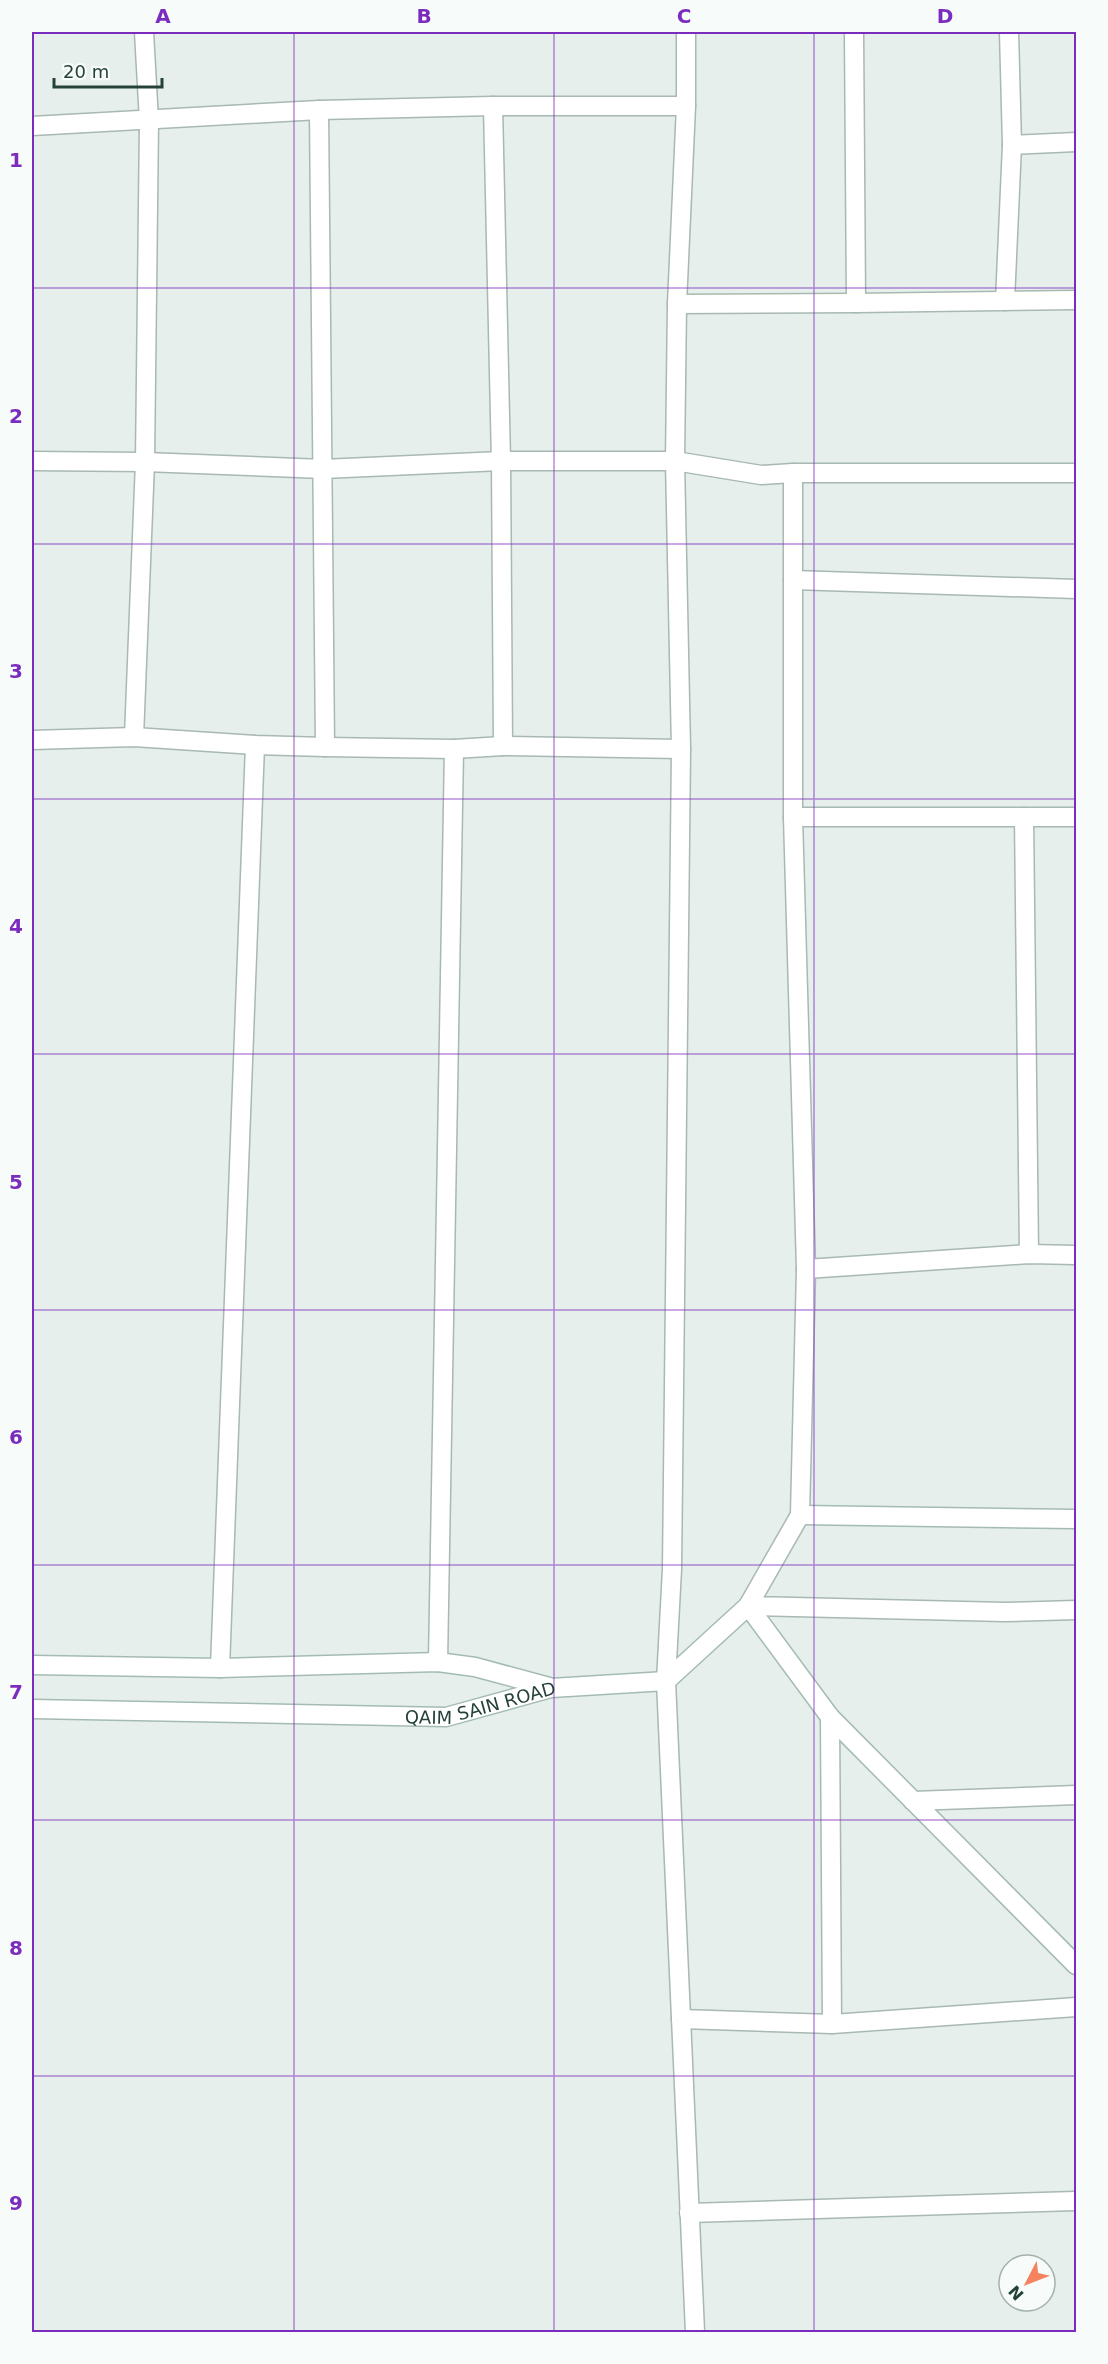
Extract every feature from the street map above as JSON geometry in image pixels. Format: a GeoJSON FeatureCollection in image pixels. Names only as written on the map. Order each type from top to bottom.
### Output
{"type":"FeatureCollection","features":[{"type":"Feature","properties":{"kind":"street"},"geometry":{"type":"LineString","coordinates":[[134,737],[146,462],[149,121],[144,32]]}},
{"type":"Feature","properties":{"kind":"street"},"geometry":{"type":"LineString","coordinates":[[686,32],[686,106],[677,304],[675,461],[681,749],[672,1569],[666,1681],[695,2332]]}},
{"type":"Feature","properties":{"kind":"street"},"geometry":{"type":"LineString","coordinates":[[854,32],[856,303]]}},
{"type":"Feature","properties":{"kind":"street"},"geometry":{"type":"LineString","coordinates":[[1005,301],[1012,145],[1009,32]]}},
{"type":"Feature","properties":{"kind":"street"},"geometry":{"type":"LineString","coordinates":[[32,126],[319,110],[493,106],[686,106]]}},
{"type":"Feature","properties":{"kind":"street"},"geometry":{"type":"LineString","coordinates":[[493,106],[501,461],[503,746]]}},
{"type":"Feature","properties":{"kind":"street"},"geometry":{"type":"LineString","coordinates":[[319,110],[325,747]]}},
{"type":"Feature","properties":{"kind":"street"},"geometry":{"type":"LineString","coordinates":[[1012,145],[1077,142]]}},
{"type":"Feature","properties":{"kind":"street"},"geometry":{"type":"LineString","coordinates":[[677,304],[1077,300]]}},
{"type":"Feature","properties":{"kind":"street"},"geometry":{"type":"LineString","coordinates":[[32,461],[146,462],[323,469],[501,461],[675,461],[761,475],[1077,473]]}},
{"type":"Feature","properties":{"kind":"street"},"geometry":{"type":"LineString","coordinates":[[551,1688],[666,1681],[748,1606],[800,1515],[806,1269],[793,817],[793,473]]}},
{"type":"Feature","properties":{"kind":"street"},"geometry":{"type":"LineString","coordinates":[[793,580],[1077,589]]}},
{"type":"Feature","properties":{"kind":"street"},"geometry":{"type":"LineString","coordinates":[[32,740],[134,737],[325,747],[454,749],[503,746],[681,749]]}},
{"type":"Feature","properties":{"kind":"street"},"geometry":{"type":"LineString","coordinates":[[220,1668],[255,745]]}},
{"type":"Feature","properties":{"kind":"street"},"geometry":{"type":"LineString","coordinates":[[438,1662],[454,749]]}},
{"type":"Feature","properties":{"kind":"street"},"geometry":{"type":"LineString","coordinates":[[793,817],[1077,817]]}},
{"type":"Feature","properties":{"kind":"street"},"geometry":{"type":"LineString","coordinates":[[1024,817],[1029,1254]]}},
{"type":"Feature","properties":{"kind":"street"},"geometry":{"type":"LineString","coordinates":[[806,1269],[1029,1254],[1077,1255]]}},
{"type":"Feature","properties":{"kind":"street"},"geometry":{"type":"LineString","coordinates":[[800,1515],[1077,1519]]}},
{"type":"Feature","properties":{"kind":"street"},"geometry":{"type":"LineString","coordinates":[[748,1606],[1005,1612],[1077,1610]]}},
{"type":"Feature","properties":{"kind":"street"},"geometry":{"type":"LineString","coordinates":[[748,1606],[830,1717],[1077,1965]]}},
{"type":"Feature","properties":{"kind":"street","name":"QAIM SAIN ROAD"},"geometry":{"type":"LineString","coordinates":[[32,1665],[220,1668],[438,1662],[475,1667],[551,1688]]}},
{"type":"Feature","properties":{"kind":"street","name":"QAIM SAIN ROAD"},"geometry":{"type":"LineString","coordinates":[[32,1709],[446,1717],[551,1688]]}},
{"type":"Feature","properties":{"kind":"street"},"geometry":{"type":"LineString","coordinates":[[830,1717],[832,2024]]}},
{"type":"Feature","properties":{"kind":"street"},"geometry":{"type":"LineString","coordinates":[[914,1801],[1077,1795]]}},
{"type":"Feature","properties":{"kind":"street"},"geometry":{"type":"LineString","coordinates":[[681,2019],[832,2024],[1077,2007]]}},
{"type":"Feature","properties":{"kind":"street"},"geometry":{"type":"LineString","coordinates":[[690,2213],[1077,2201]]}}]}
